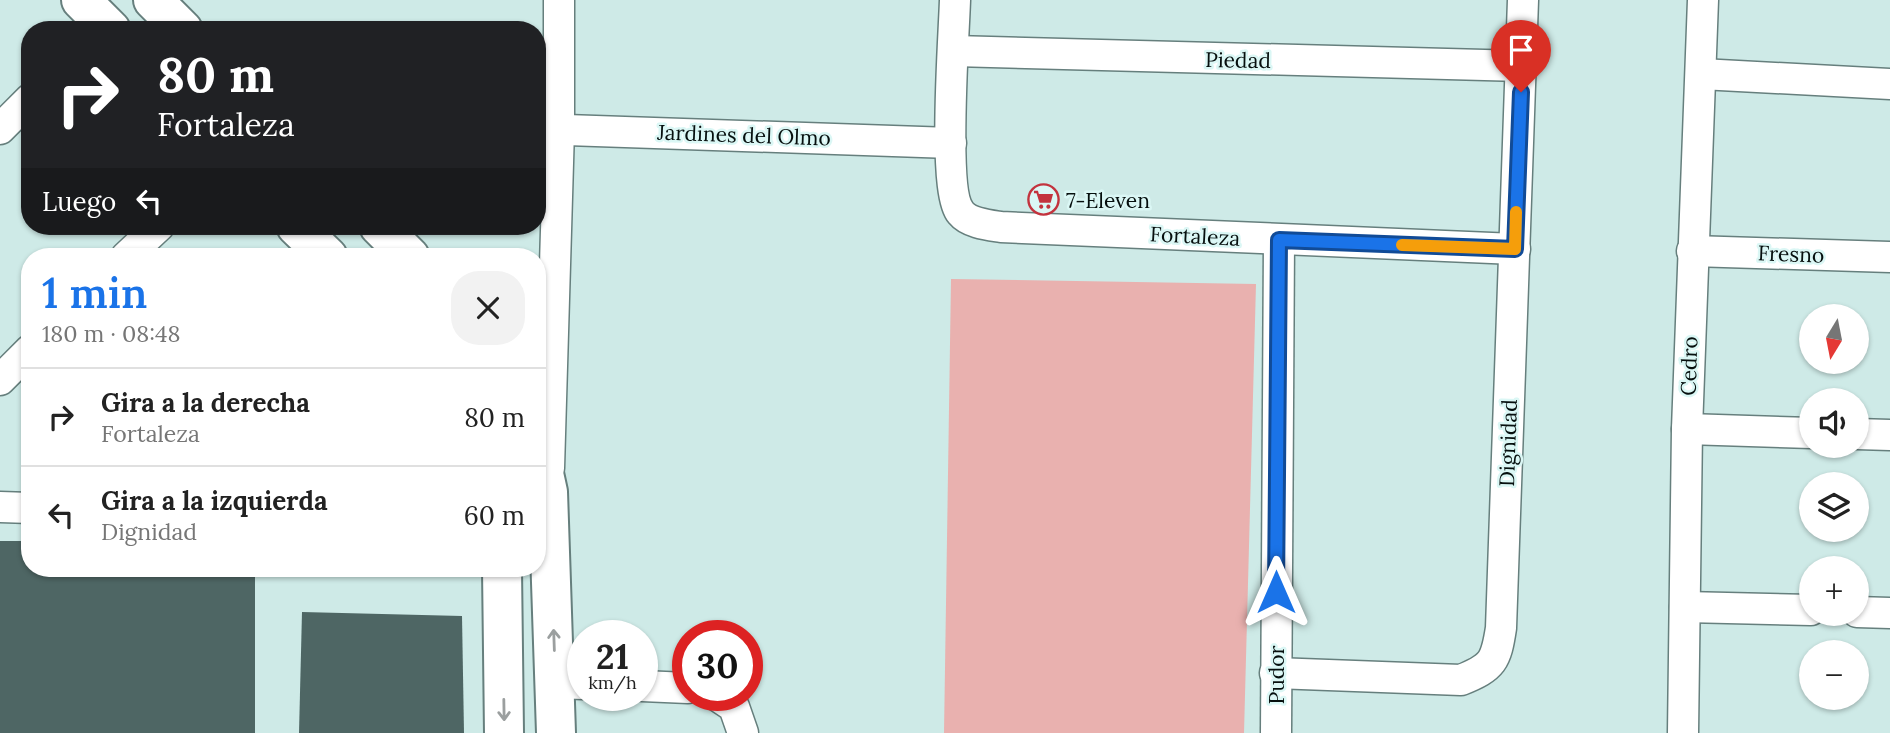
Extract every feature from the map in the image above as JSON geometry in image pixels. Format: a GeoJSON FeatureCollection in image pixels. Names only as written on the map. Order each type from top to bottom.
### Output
{"type":"FeatureCollection","features":[{"type":"Feature","properties":{"kind":"street"},"geometry":{"type":"LineString","coordinates":[[153,0],[174,21]]}},
{"type":"Feature","properties":{"kind":"street"},"geometry":{"type":"LineString","coordinates":[[546,275],[548,129],[559,0]]}},
{"type":"Feature","properties":{"kind":"street"},"geometry":{"type":"LineString","coordinates":[[951,143],[955,0]]}},
{"type":"Feature","properties":{"kind":"street","name":"Dignidad"},"geometry":{"type":"LineString","coordinates":[[1275,673],[1461,680],[1486,670],[1497,655],[1501,628],[1523,0]]}},
{"type":"Feature","properties":{"kind":"street","name":"Cedro"},"geometry":{"type":"LineString","coordinates":[[1683,733],[1687,429],[1703,0]]}},
{"type":"Feature","properties":{"kind":"street","name":"Piedad"},"geometry":{"type":"LineString","coordinates":[[954,51],[1522,66]]}},
{"type":"Feature","properties":{"kind":"street"},"geometry":{"type":"LineString","coordinates":[[1701,74],[1890,84]]}},
{"type":"Feature","properties":{"kind":"street"},"geometry":{"type":"LineString","coordinates":[[0,129],[21,108]]}},
{"type":"Feature","properties":{"kind":"street","name":"Jardines del Olmo"},"geometry":{"type":"LineString","coordinates":[[548,129],[951,143]]}},
{"type":"Feature","properties":{"kind":"street","name":"Fortaleza"},"geometry":{"type":"LineString","coordinates":[[951,143],[954,201],[961,214],[977,222],[1001,227],[1515,249]]}},
{"type":"Feature","properties":{"kind":"street"},"geometry":{"type":"LineString","coordinates":[[136,248],[149,235]]}},
{"type":"Feature","properties":{"kind":"street"},"geometry":{"type":"LineString","coordinates":[[305,235],[319,248]]}},
{"type":"Feature","properties":{"kind":"street"},"geometry":{"type":"LineString","coordinates":[[388,235],[401,248]]}},
{"type":"Feature","properties":{"kind":"street","name":"Pudor"},"geometry":{"type":"LineString","coordinates":[[1276,733],[1279,240]]}},
{"type":"Feature","properties":{"kind":"street","name":"Fresno"},"geometry":{"type":"LineString","coordinates":[[1692,251],[1890,257]]}},
{"type":"Feature","properties":{"kind":"street"},"geometry":{"type":"LineString","coordinates":[[0,380],[21,359]]}},
{"type":"Feature","properties":{"kind":"street"},"geometry":{"type":"LineString","coordinates":[[1687,429],[1799,433]]}},
{"type":"Feature","properties":{"kind":"street"},"geometry":{"type":"LineString","coordinates":[[1869,434],[1890,435]]}},
{"type":"Feature","properties":{"kind":"street"},"geometry":{"type":"LineString","coordinates":[[0,508],[21,508]]}},
{"type":"Feature","properties":{"kind":"street"},"geometry":{"type":"LineString","coordinates":[[546,515],[567,668]]}},
{"type":"Feature","properties":{"kind":"street"},"geometry":{"type":"LineString","coordinates":[[502,577],[504,733]]}},
{"type":"Feature","properties":{"kind":"street"},"geometry":{"type":"LineString","coordinates":[[1685,607],[1799,611]]}},
{"type":"Feature","properties":{"kind":"street"},"geometry":{"type":"LineString","coordinates":[[1869,612],[1890,613]]}},
{"type":"Feature","properties":{"kind":"street"},"geometry":{"type":"LineString","coordinates":[[556,733],[567,691]]}},
{"type":"Feature","properties":{"kind":"shaded area"},"geometry":{"type":"Polygon","coordinates":[[[951,279],[1256,284],[1244,733],[944,733],[951,279]]]}},
{"type":"Feature","properties":{"kind":"building"},"geometry":{"type":"Polygon","coordinates":[[[0,541],[21,541],[21,577],[255,577],[255,733],[0,733],[0,541]]]}},
{"type":"Feature","properties":{"kind":"building"},"geometry":{"type":"Polygon","coordinates":[[[302,612],[462,616],[464,733],[299,733],[302,612]]]}},
{"type":"Feature","properties":{"kind":"slow traffic"},"geometry":{"type":"LineString","coordinates":[[1402,245],[1515,249],[1516,212]]}},
{"type":"Feature","properties":{"kind":"place","name":"7-Eleven"},"geometry":{"type":"Point","coordinates":[1043,200]}},
{"type":"Feature","properties":{"kind":"route"},"geometry":{"type":"LineString","coordinates":[[1276,592],[1279,240],[1515,249],[1521,92]]}}]}
